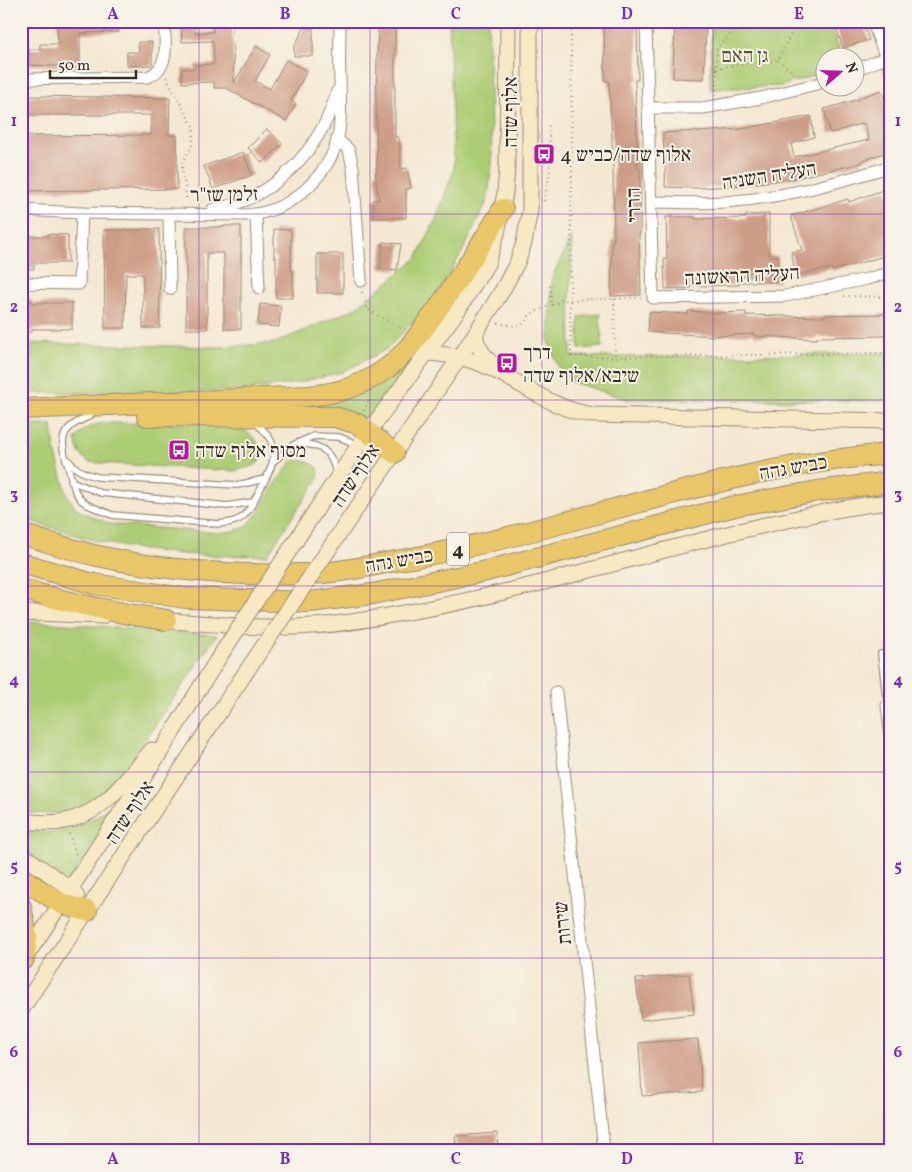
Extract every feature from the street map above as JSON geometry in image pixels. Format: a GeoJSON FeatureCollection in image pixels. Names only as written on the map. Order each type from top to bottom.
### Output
{"type":"FeatureCollection","features":[{"type":"Feature","properties":{"kind":"highway"},"geometry":{"type":"LineString","coordinates":[[21,409],[324,395],[339,392],[363,383],[394,363],[422,330],[503,209]]}},
{"type":"Feature","properties":{"kind":"highway"},"geometry":{"type":"LineString","coordinates":[[21,415],[335,417],[394,454]]}},
{"type":"Feature","properties":{"kind":"highway","name":"כביש גהה"},"geometry":{"type":"LineString","coordinates":[[21,534],[100,556],[169,568],[224,572],[308,574],[368,566],[475,545],[735,478],[814,463],[891,454]]}},
{"type":"Feature","properties":{"kind":"highway","name":"כביש גהה"},"geometry":{"type":"LineString","coordinates":[[21,563],[94,584],[185,598],[310,602],[372,594],[482,572],[735,506],[818,490],[891,482]]}},
{"type":"Feature","properties":{"kind":"highway"},"geometry":{"type":"LineString","coordinates":[[21,589],[58,600],[166,620]]}},
{"type":"Feature","properties":{"kind":"highway"},"geometry":{"type":"LineString","coordinates":[[21,878],[66,897],[87,911]]}},
{"type":"Feature","properties":{"kind":"highway"},"geometry":{"type":"LineString","coordinates":[[21,907],[27,936],[23,961]]}},
{"type":"Feature","properties":{"kind":"main road","name":"אלוף שדה"},"geometry":{"type":"LineString","coordinates":[[23,961],[335,482],[362,434],[428,353],[487,264],[503,209],[507,167],[508,21]]}},
{"type":"Feature","properties":{"kind":"main road","name":"אלוף שדה"},"geometry":{"type":"LineString","coordinates":[[21,1010],[250,666],[460,357],[502,291],[517,263],[524,243],[530,210],[530,21]]}},
{"type":"Feature","properties":{"kind":"main road"},"geometry":{"type":"LineString","coordinates":[[475,334],[477,344],[482,352],[506,376]]}},
{"type":"Feature","properties":{"kind":"main road"},"geometry":{"type":"LineString","coordinates":[[428,353],[475,361],[506,376],[557,406],[578,413],[593,415],[891,422]]}},
{"type":"Feature","properties":{"kind":"main road"},"geometry":{"type":"LineString","coordinates":[[21,614],[38,612],[230,625],[311,626],[376,618],[522,589],[740,530],[830,510],[891,502]]}},
{"type":"Feature","properties":{"kind":"main road"},"geometry":{"type":"LineString","coordinates":[[21,820],[43,824],[65,822],[85,814],[106,802],[182,717]]}},
{"type":"Feature","properties":{"kind":"main road"},"geometry":{"type":"LineString","coordinates":[[21,854],[66,897]]}},
{"type":"Feature","properties":{"kind":"street"},"geometry":{"type":"LineString","coordinates":[[21,79],[141,78],[156,74],[161,69],[165,56],[164,21]]}},
{"type":"Feature","properties":{"kind":"street"},"geometry":{"type":"LineString","coordinates":[[340,21],[340,80]]}},
{"type":"Feature","properties":{"kind":"street","name":"הררי"},"geometry":{"type":"LineString","coordinates":[[646,21],[653,298]]}},
{"type":"Feature","properties":{"kind":"street"},"geometry":{"type":"LineString","coordinates":[[872,21],[888,57],[891,71]]}},
{"type":"Feature","properties":{"kind":"street"},"geometry":{"type":"LineString","coordinates":[[864,66],[888,57]]}},
{"type":"Feature","properties":{"kind":"street","name":"זלמן שז\"ר"},"geometry":{"type":"LineString","coordinates":[[21,210],[82,213],[256,214],[281,207],[297,198],[323,170],[333,153],[342,116],[340,80]]}},
{"type":"Feature","properties":{"kind":"street","name":"זלמן שז\"ר"},"geometry":{"type":"LineString","coordinates":[[169,214],[235,205],[280,179],[313,144],[326,123],[340,80]]}},
{"type":"Feature","properties":{"kind":"street"},"geometry":{"type":"LineString","coordinates":[[648,108],[703,108],[761,98],[814,86]]}},
{"type":"Feature","properties":{"kind":"street"},"geometry":{"type":"LineString","coordinates":[[337,139],[349,150],[353,168],[361,281]]}},
{"type":"Feature","properties":{"kind":"street","name":"העליה השניה"},"geometry":{"type":"LineString","coordinates":[[652,202],[724,202],[791,193],[848,180],[891,166]]}},
{"type":"Feature","properties":{"kind":"street"},"geometry":{"type":"LineString","coordinates":[[21,283],[79,284],[82,213]]}},
{"type":"Feature","properties":{"kind":"street"},"geometry":{"type":"LineString","coordinates":[[169,214],[170,289]]}},
{"type":"Feature","properties":{"kind":"street"},"geometry":{"type":"LineString","coordinates":[[256,214],[259,288]]}},
{"type":"Feature","properties":{"kind":"street","name":"העליה הראשונה"},"geometry":{"type":"LineString","coordinates":[[653,298],[785,296],[867,280],[891,272]]}},
{"type":"Feature","properties":{"kind":"street","name":"שירות"},"geometry":{"type":"LineString","coordinates":[[556,692],[604,1151]]}},
{"type":"Feature","properties":{"kind":"street"},"geometry":{"type":"LineString","coordinates":[[887,705],[891,739]]}},
{"type":"Feature","properties":{"kind":"lane"},"geometry":{"type":"LineString","coordinates":[[90,416],[76,422],[67,430],[62,441],[71,481],[81,500],[112,515],[219,524],[232,522],[246,514],[274,462],[293,445],[314,436],[339,437],[362,434]]}},
{"type":"Feature","properties":{"kind":"lane"},"geometry":{"type":"LineString","coordinates":[[244,416],[256,423],[272,441],[275,452],[274,462]]}},
{"type":"Feature","properties":{"kind":"lane"},"geometry":{"type":"LineString","coordinates":[[293,445],[313,445],[329,453],[334,464],[335,482]]}},
{"type":"Feature","properties":{"kind":"lane"},"geometry":{"type":"LineString","coordinates":[[63,449],[74,467],[84,474],[98,477],[237,485],[265,479]]}},
{"type":"Feature","properties":{"kind":"lane"},"geometry":{"type":"LineString","coordinates":[[71,481],[101,493],[227,506],[253,502]]}},
{"type":"Feature","properties":{"kind":"lane"},"geometry":{"type":"LineString","coordinates":[[887,705],[881,654],[891,654]]}},
{"type":"Feature","properties":{"kind":"path"},"geometry":{"type":"LineString","coordinates":[[715,106],[717,48],[743,21]]}},
{"type":"Feature","properties":{"kind":"path"},"geometry":{"type":"LineString","coordinates":[[778,60],[797,21]]}},
{"type":"Feature","properties":{"kind":"path"},"geometry":{"type":"LineString","coordinates":[[716,68],[778,60],[810,87]]}},
{"type":"Feature","properties":{"kind":"path"},"geometry":{"type":"LineString","coordinates":[[161,69],[194,128],[192,146],[183,161],[182,167],[189,212]]}},
{"type":"Feature","properties":{"kind":"path"},"geometry":{"type":"LineString","coordinates":[[361,281],[368,310],[404,330],[408,326]]}},
{"type":"Feature","properties":{"kind":"path"},"geometry":{"type":"LineString","coordinates":[[550,286],[551,305]]}},
{"type":"Feature","properties":{"kind":"path"},"geometry":{"type":"LineString","coordinates":[[498,323],[522,325],[530,314],[556,304],[561,300],[653,298]]}},
{"type":"Feature","properties":{"kind":"path"},"geometry":{"type":"LineString","coordinates":[[614,299],[615,357]]}},
{"type":"Feature","properties":{"kind":"path"},"geometry":{"type":"LineString","coordinates":[[362,434],[378,380],[375,376]]}},
{"type":"Feature","properties":{"kind":"path"},"geometry":{"type":"LineString","coordinates":[[65,822],[76,857]]}},
{"type":"Feature","properties":{"kind":"shaded area"},"geometry":{"type":"Polygon","coordinates":[[[881,511],[891,511],[891,588],[881,511]]]}},
{"type":"Feature","properties":{"kind":"green space"},"geometry":{"type":"Polygon","coordinates":[[[449,21],[488,21],[492,165],[487,201],[465,247],[434,300],[387,349],[342,372],[297,383],[239,391],[21,393],[21,343],[221,347],[275,343],[356,308],[417,258],[435,221],[454,170],[449,21]]]}},
{"type":"Feature","properties":{"kind":"green space","name":"גן האם"},"geometry":{"type":"Polygon","coordinates":[[[712,21],[830,21],[839,48],[814,48],[814,75],[782,86],[710,89],[712,21]]]}},
{"type":"Feature","properties":{"kind":"green space"},"geometry":{"type":"Polygon","coordinates":[[[572,235],[571,356],[891,353],[891,401],[626,399],[569,381],[558,367],[549,343],[552,278],[572,235]]]}},
{"type":"Feature","properties":{"kind":"green space"},"geometry":{"type":"Polygon","coordinates":[[[600,314],[602,347],[579,349],[579,317],[600,314]]]}},
{"type":"Feature","properties":{"kind":"green space"},"geometry":{"type":"Polygon","coordinates":[[[400,362],[406,371],[369,423],[304,411],[303,401],[400,362]]]}},
{"type":"Feature","properties":{"kind":"green space"},"geometry":{"type":"Polygon","coordinates":[[[102,423],[228,424],[241,427],[255,439],[260,447],[261,454],[259,462],[255,465],[235,471],[89,462],[79,452],[75,440],[86,429],[102,423]]]}},
{"type":"Feature","properties":{"kind":"green space"},"geometry":{"type":"Polygon","coordinates":[[[21,425],[52,425],[55,451],[67,495],[74,506],[84,513],[110,524],[219,533],[234,531],[246,527],[258,513],[292,461],[306,462],[316,466],[319,469],[318,479],[267,555],[194,555],[121,546],[83,537],[21,518],[21,425]]]}},
{"type":"Feature","properties":{"kind":"green space"},"geometry":{"type":"Polygon","coordinates":[[[38,622],[217,635],[133,759],[105,791],[88,803],[69,811],[47,814],[21,811],[21,623],[38,622]]]}},
{"type":"Feature","properties":{"kind":"green space"},"geometry":{"type":"Polygon","coordinates":[[[110,806],[115,809],[68,882],[21,849],[21,829],[45,833],[57,832],[80,825],[110,806]]]}},
{"type":"Feature","properties":{"kind":"building"},"geometry":{"type":"Polygon","coordinates":[[[57,21],[119,21],[119,32],[80,33],[80,67],[28,65],[30,49],[40,49],[40,44],[58,44],[57,21]]]}},
{"type":"Feature","properties":{"kind":"building"},"geometry":{"type":"Polygon","coordinates":[[[604,21],[637,21],[638,80],[635,80],[638,169],[640,169],[639,234],[641,295],[611,296],[612,240],[614,240],[613,162],[609,81],[605,81],[604,21]]]}},
{"type":"Feature","properties":{"kind":"building"},"geometry":{"type":"Polygon","coordinates":[[[675,21],[706,21],[704,79],[673,78],[675,21]]]}},
{"type":"Feature","properties":{"kind":"building"},"geometry":{"type":"Polygon","coordinates":[[[834,21],[862,21],[869,40],[843,48],[834,21]]]}},
{"type":"Feature","properties":{"kind":"building"},"geometry":{"type":"Polygon","coordinates":[[[232,23],[234,83],[256,46],[270,55],[255,81],[270,89],[286,60],[307,71],[291,101],[296,104],[286,121],[226,88],[214,88],[214,82],[182,83],[182,69],[195,69],[195,65],[214,64],[213,41],[182,42],[181,24],[195,24],[195,33],[213,32],[213,24],[232,23]]]}},
{"type":"Feature","properties":{"kind":"building"},"geometry":{"type":"Polygon","coordinates":[[[378,26],[395,26],[395,137],[399,137],[401,169],[407,168],[411,188],[406,189],[406,218],[373,218],[373,200],[379,200],[375,173],[377,172],[378,26]]]}},
{"type":"Feature","properties":{"kind":"building"},"geometry":{"type":"Polygon","coordinates":[[[304,28],[313,28],[313,56],[294,56],[294,47],[304,28]]]}},
{"type":"Feature","properties":{"kind":"building"},"geometry":{"type":"Polygon","coordinates":[[[138,42],[152,42],[152,65],[127,66],[127,52],[139,52],[138,42]]]}},
{"type":"Feature","properties":{"kind":"building"},"geometry":{"type":"Polygon","coordinates":[[[881,90],[891,116],[891,151],[861,161],[862,163],[795,178],[734,186],[665,187],[666,156],[664,156],[663,133],[741,129],[811,116],[814,137],[791,144],[794,157],[869,140],[864,123],[830,133],[824,109],[864,98],[864,96],[881,90]]]}},
{"type":"Feature","properties":{"kind":"building"},"geometry":{"type":"Polygon","coordinates":[[[21,97],[170,98],[169,135],[177,135],[177,189],[21,191],[21,136],[151,135],[151,115],[21,115],[21,97]]]}},
{"type":"Feature","properties":{"kind":"building"},"geometry":{"type":"Polygon","coordinates":[[[267,129],[282,144],[263,163],[248,148],[267,129]]]}},
{"type":"Feature","properties":{"kind":"building"},"geometry":{"type":"Polygon","coordinates":[[[243,152],[252,175],[213,189],[204,166],[243,152]]]}},
{"type":"Feature","properties":{"kind":"building"},"geometry":{"type":"Polygon","coordinates":[[[886,189],[891,204],[891,254],[832,271],[832,268],[796,275],[791,252],[802,250],[791,216],[848,199],[849,202],[886,189]]]}},
{"type":"Feature","properties":{"kind":"building"},"geometry":{"type":"Polygon","coordinates":[[[769,214],[769,256],[778,256],[779,282],[739,282],[739,285],[691,286],[691,288],[665,289],[664,259],[667,259],[666,217],[695,217],[695,219],[746,218],[746,215],[769,214]]]}},
{"type":"Feature","properties":{"kind":"building"},"geometry":{"type":"Polygon","coordinates":[[[241,226],[241,329],[224,329],[224,253],[207,253],[207,329],[186,329],[186,227],[241,226]]]}},
{"type":"Feature","properties":{"kind":"building"},"geometry":{"type":"Polygon","coordinates":[[[159,229],[160,328],[143,328],[143,274],[126,274],[125,328],[105,328],[104,230],[159,229]]]}},
{"type":"Feature","properties":{"kind":"building"},"geometry":{"type":"Polygon","coordinates":[[[274,229],[291,230],[293,298],[276,298],[274,229]]]}},
{"type":"Feature","properties":{"kind":"building"},"geometry":{"type":"Polygon","coordinates":[[[48,234],[68,235],[68,263],[34,263],[34,269],[21,269],[21,236],[48,236],[48,234]]]}},
{"type":"Feature","properties":{"kind":"building"},"geometry":{"type":"Polygon","coordinates":[[[383,242],[401,244],[397,270],[380,268],[383,242]]]}},
{"type":"Feature","properties":{"kind":"building"},"geometry":{"type":"Polygon","coordinates":[[[317,254],[343,254],[343,293],[317,293],[317,254]]]}},
{"type":"Feature","properties":{"kind":"building"},"geometry":{"type":"Polygon","coordinates":[[[21,300],[32,300],[32,303],[72,303],[72,329],[32,329],[32,332],[21,332],[21,300]]]}},
{"type":"Feature","properties":{"kind":"building"},"geometry":{"type":"Polygon","coordinates":[[[260,304],[281,306],[279,327],[258,325],[260,304]]]}},
{"type":"Feature","properties":{"kind":"building"},"geometry":{"type":"Polygon","coordinates":[[[688,311],[716,313],[746,312],[746,315],[824,317],[824,315],[885,314],[885,336],[817,337],[817,339],[754,336],[754,334],[714,336],[648,332],[649,312],[688,314],[688,311]]]}},
{"type":"Feature","properties":{"kind":"building"},"geometry":{"type":"Polygon","coordinates":[[[689,974],[694,1014],[641,1020],[636,979],[689,974]]]}},
{"type":"Feature","properties":{"kind":"building"},"geometry":{"type":"Polygon","coordinates":[[[698,1039],[702,1092],[642,1096],[639,1043],[698,1039]]]}},
{"type":"Feature","properties":{"kind":"building"},"geometry":{"type":"Polygon","coordinates":[[[497,1133],[498,1151],[457,1151],[455,1136],[497,1133]]]}},
{"type":"Feature","properties":{"kind":"place","name":"אלוף שדה/כביש 4"},"geometry":{"type":"Point","coordinates":[544,154]}},
{"type":"Feature","properties":{"kind":"place","name":"דרך שיבא/אלוף שדה"},"geometry":{"type":"Point","coordinates":[507,363]}},
{"type":"Feature","properties":{"kind":"place","name":"מסוף אלוף שדה"},"geometry":{"type":"Point","coordinates":[179,450]}}]}
